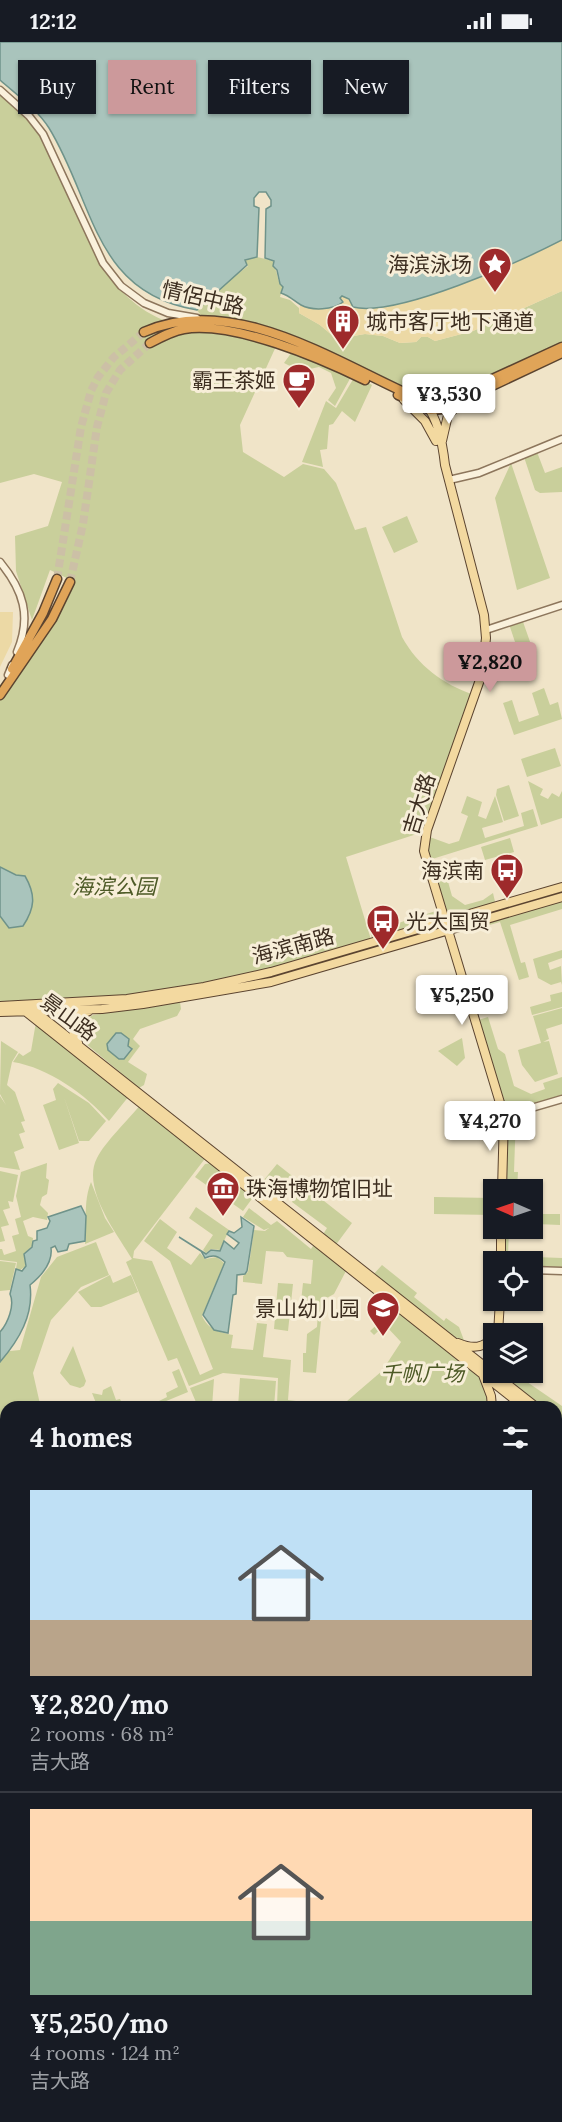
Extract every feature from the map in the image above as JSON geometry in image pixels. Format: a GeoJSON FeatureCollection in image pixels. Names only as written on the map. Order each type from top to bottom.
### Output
{"type":"FeatureCollection","features":[{"type":"Feature","properties":{"kind":"highway"},"geometry":{"type":"LineString","coordinates":[[144,332],[170,322],[204,320]]}},
{"type":"Feature","properties":{"kind":"highway","name":"情侶中路"},"geometry":{"type":"LineString","coordinates":[[204,320],[245,326],[284,336],[408,394],[434,398],[465,395]]}},
{"type":"Feature","properties":{"kind":"highway","name":"情侶中路"},"geometry":{"type":"LineString","coordinates":[[150,343],[184,329],[225,332],[308,353],[431,411]]}},
{"type":"Feature","properties":{"kind":"highway"},"geometry":{"type":"LineString","coordinates":[[431,411],[443,409],[465,395],[562,346]]}},
{"type":"Feature","properties":{"kind":"highway"},"geometry":{"type":"LineString","coordinates":[[465,395],[562,353]]}},
{"type":"Feature","properties":{"kind":"highway"},"geometry":{"type":"LineString","coordinates":[[0,695],[44,613],[57,579]]}},
{"type":"Feature","properties":{"kind":"highway"},"geometry":{"type":"LineString","coordinates":[[0,686],[12,674],[52,619],[70,582]]}},
{"type":"Feature","properties":{"kind":"main road"},"geometry":{"type":"LineString","coordinates":[[408,394],[431,411],[439,444]]}},
{"type":"Feature","properties":{"kind":"main road"},"geometry":{"type":"LineString","coordinates":[[398,395],[425,421],[439,444]]}},
{"type":"Feature","properties":{"kind":"main road"},"geometry":{"type":"LineString","coordinates":[[439,444],[448,415],[465,395]]}},
{"type":"Feature","properties":{"kind":"main road","name":"吉大路"},"geometry":{"type":"LineString","coordinates":[[439,444],[486,630],[484,659],[478,687],[427,830],[424,851],[504,1116],[502,1179]]}},
{"type":"Feature","properties":{"kind":"main road","name":"海滨南路"},"geometry":{"type":"LineString","coordinates":[[35,1010],[102,1009],[182,999],[271,982],[562,887]]}},
{"type":"Feature","properties":{"kind":"main road","name":"海滨南路"},"geometry":{"type":"LineString","coordinates":[[26,1008],[127,999],[204,987],[562,897]]}},
{"type":"Feature","properties":{"kind":"main road"},"geometry":{"type":"LineString","coordinates":[[0,1005],[26,1008]]}},
{"type":"Feature","properties":{"kind":"main road"},"geometry":{"type":"LineString","coordinates":[[0,1012],[26,1008]]}},
{"type":"Feature","properties":{"kind":"main road","name":"景山路"},"geometry":{"type":"LineString","coordinates":[[26,1008],[35,1010],[483,1367]]}},
{"type":"Feature","properties":{"kind":"main road","name":"景山路"},"geometry":{"type":"LineString","coordinates":[[26,1008],[482,1374]]}},
{"type":"Feature","properties":{"kind":"main road"},"geometry":{"type":"LineString","coordinates":[[80,1047],[72,1028],[76,1017],[82,1013],[102,1009]]}},
{"type":"Feature","properties":{"kind":"main road"},"geometry":{"type":"LineString","coordinates":[[451,1340],[476,1347],[483,1345]]}},
{"type":"Feature","properties":{"kind":"main road"},"geometry":{"type":"LineString","coordinates":[[482,1374],[492,1401]]}},
{"type":"Feature","properties":{"kind":"main road"},"geometry":{"type":"LineString","coordinates":[[494,1401],[496,1383]]}},
{"type":"Feature","properties":{"kind":"main road","name":"景山路"},"geometry":{"type":"LineString","coordinates":[[501,1383],[518,1401]]}},
{"type":"Feature","properties":{"kind":"main road","name":"景山路"},"geometry":{"type":"LineString","coordinates":[[503,1383],[528,1401]]}},
{"type":"Feature","properties":{"kind":"street","name":"情侶中路"},"geometry":{"type":"LineString","coordinates":[[0,90],[29,116],[44,134],[103,263],[121,286],[144,303],[168,313],[204,320]]}},
{"type":"Feature","properties":{"kind":"street"},"geometry":{"type":"LineString","coordinates":[[449,480],[479,473],[562,439]]}},
{"type":"Feature","properties":{"kind":"street"},"geometry":{"type":"LineString","coordinates":[[0,562],[12,576],[21,592],[24,605],[19,648],[12,674]]}},
{"type":"Feature","properties":{"kind":"street"},"geometry":{"type":"LineString","coordinates":[[486,630],[562,605]]}},
{"type":"Feature","properties":{"kind":"street"},"geometry":{"type":"LineString","coordinates":[[504,1116],[562,1099]]}},
{"type":"Feature","properties":{"kind":"street"},"geometry":{"type":"LineString","coordinates":[[543,1270],[562,1271]]}},
{"type":"Feature","properties":{"kind":"green space","name":"海滨公园"},"geometry":{"type":"Polygon","coordinates":[[[0,95],[18,109],[18,114],[23,114],[31,122],[47,147],[98,259],[115,283],[136,304],[163,320],[278,342],[240,425],[243,452],[284,477],[303,464],[324,469],[336,483],[355,530],[366,527],[402,637],[408,647],[432,673],[474,695],[426,831],[346,857],[372,943],[271,972],[127,999],[0,1005],[0,695],[49,629],[75,582],[50,570],[32,620],[16,571],[15,536],[48,526],[62,482],[34,474],[0,483],[0,95]]]}},
{"type":"Feature","properties":{"kind":"green space"},"geometry":{"type":"Polygon","coordinates":[[[257,257],[274,261],[273,266],[283,287],[280,297],[290,300],[299,308],[299,313],[320,325],[333,336],[342,338],[365,334],[383,336],[400,343],[416,342],[421,337],[428,337],[435,341],[473,331],[562,291],[562,345],[445,396],[418,396],[285,338],[204,320],[197,310],[219,288],[248,266],[245,260],[257,257]]]}},
{"type":"Feature","properties":{"kind":"green space"},"geometry":{"type":"Polygon","coordinates":[[[294,349],[352,375],[335,406],[328,400],[336,388],[331,373],[319,367],[300,371],[284,363],[294,349]]]}},
{"type":"Feature","properties":{"kind":"green space"},"geometry":{"type":"Polygon","coordinates":[[[355,376],[372,385],[355,422],[342,411],[333,424],[329,425],[327,449],[320,450],[323,467],[302,462],[326,401],[336,408],[355,376]]]}},
{"type":"Feature","properties":{"kind":"green space"},"geometry":{"type":"Polygon","coordinates":[[[537,452],[545,473],[562,467],[562,492],[540,493],[535,490],[524,457],[537,452]]]}},
{"type":"Feature","properties":{"kind":"green space"},"geometry":{"type":"Polygon","coordinates":[[[511,463],[550,578],[517,590],[495,498],[511,463]]]}},
{"type":"Feature","properties":{"kind":"green space"},"geometry":{"type":"Polygon","coordinates":[[[407,516],[418,542],[394,553],[382,527],[407,516]]]}},
{"type":"Feature","properties":{"kind":"green space"},"geometry":{"type":"Polygon","coordinates":[[[522,619],[535,656],[521,660],[509,624],[522,619]]]}},
{"type":"Feature","properties":{"kind":"green space"},"geometry":{"type":"Polygon","coordinates":[[[544,688],[550,705],[558,702],[562,719],[514,735],[503,703],[512,700],[519,722],[539,715],[532,693],[544,688]]]}},
{"type":"Feature","properties":{"kind":"green space"},"geometry":{"type":"Polygon","coordinates":[[[555,748],[561,766],[527,777],[521,759],[555,748]]]}},
{"type":"Feature","properties":{"kind":"green space"},"geometry":{"type":"Polygon","coordinates":[[[528,781],[543,789],[540,795],[548,799],[552,793],[559,797],[562,791],[562,818],[541,825],[528,781]]]}},
{"type":"Feature","properties":{"kind":"green space"},"geometry":{"type":"Polygon","coordinates":[[[509,785],[519,816],[504,821],[496,795],[497,789],[509,785]]]}},
{"type":"Feature","properties":{"kind":"green space"},"geometry":{"type":"Polygon","coordinates":[[[467,796],[482,802],[478,816],[486,819],[495,796],[503,822],[482,828],[485,838],[524,826],[521,813],[533,809],[538,826],[429,860],[426,850],[427,836],[449,844],[459,841],[468,816],[461,813],[467,796]]]}},
{"type":"Feature","properties":{"kind":"green space"},"geometry":{"type":"Polygon","coordinates":[[[510,838],[514,852],[485,860],[481,847],[510,838]]]}},
{"type":"Feature","properties":{"kind":"green space"},"geometry":{"type":"Polygon","coordinates":[[[442,860],[452,896],[465,905],[483,900],[493,893],[496,906],[445,921],[429,864],[442,860]]]}},
{"type":"Feature","properties":{"kind":"green space"},"geometry":{"type":"Polygon","coordinates":[[[562,898],[562,909],[510,925],[521,963],[525,962],[529,977],[519,980],[500,922],[472,930],[470,923],[562,898]]]}},
{"type":"Feature","properties":{"kind":"green space"},"geometry":{"type":"Polygon","coordinates":[[[439,910],[442,920],[373,941],[370,932],[439,910]]]}},
{"type":"Feature","properties":{"kind":"green space"},"geometry":{"type":"Polygon","coordinates":[[[562,950],[562,958],[548,963],[550,970],[561,966],[562,985],[561,982],[551,985],[538,978],[533,959],[562,950]]]}},
{"type":"Feature","properties":{"kind":"green space"},"geometry":{"type":"Polygon","coordinates":[[[562,992],[562,1007],[532,1015],[530,1007],[551,1001],[550,995],[562,992]]]}},
{"type":"Feature","properties":{"kind":"green space"},"geometry":{"type":"Polygon","coordinates":[[[180,1002],[181,1009],[177,1016],[140,1029],[133,1039],[140,1046],[128,1062],[147,1074],[144,1085],[139,1088],[79,1038],[83,1024],[93,1015],[180,1002]]]}},
{"type":"Feature","properties":{"kind":"green space"},"geometry":{"type":"Polygon","coordinates":[[[562,1008],[562,1024],[546,1029],[549,1039],[543,1042],[549,1041],[558,1074],[535,1082],[522,1065],[518,1050],[541,1043],[533,1016],[562,1008]]]}},
{"type":"Feature","properties":{"kind":"green space"},"geometry":{"type":"Polygon","coordinates":[[[488,1017],[498,1049],[505,1054],[514,1086],[531,1094],[545,1089],[543,1083],[562,1077],[562,1097],[505,1114],[475,1021],[488,1017]]]}},
{"type":"Feature","properties":{"kind":"green space"},"geometry":{"type":"Polygon","coordinates":[[[36,1022],[129,1096],[109,1121],[78,1092],[53,1076],[13,1062],[19,1053],[23,1056],[31,1051],[36,1022]]]}},
{"type":"Feature","properties":{"kind":"green space"},"geometry":{"type":"Polygon","coordinates":[[[462,1038],[465,1058],[457,1066],[438,1051],[462,1038]]]}},
{"type":"Feature","properties":{"kind":"green space"},"geometry":{"type":"Polygon","coordinates":[[[1,1041],[18,1052],[12,1062],[7,1085],[15,1092],[25,1121],[21,1122],[25,1132],[19,1134],[24,1148],[14,1152],[20,1170],[0,1167],[0,1096],[6,1105],[0,1094],[1,1041]]]}},
{"type":"Feature","properties":{"kind":"green space"},"geometry":{"type":"Polygon","coordinates":[[[58,1083],[89,1103],[106,1121],[89,1141],[79,1141],[64,1097],[79,1143],[59,1150],[43,1105],[56,1100],[53,1089],[58,1083]]]}},
{"type":"Feature","properties":{"kind":"green space"},"geometry":{"type":"Polygon","coordinates":[[[141,1104],[207,1156],[134,1251],[133,1258],[152,1261],[200,1375],[213,1369],[170,1261],[144,1241],[160,1219],[177,1232],[167,1248],[191,1265],[200,1253],[205,1259],[217,1257],[224,1263],[202,1316],[214,1330],[233,1335],[231,1348],[253,1350],[257,1323],[267,1324],[263,1357],[291,1360],[288,1400],[296,1401],[277,1401],[278,1378],[223,1373],[189,1386],[177,1358],[168,1361],[126,1262],[132,1259],[110,1224],[97,1197],[93,1170],[97,1158],[141,1104]]]}},
{"type":"Feature","properties":{"kind":"green space"},"geometry":{"type":"Polygon","coordinates":[[[516,1114],[514,1172],[518,1172],[518,1179],[504,1179],[506,1117],[516,1114]]]}},
{"type":"Feature","properties":{"kind":"green space"},"geometry":{"type":"Polygon","coordinates":[[[47,1163],[46,1178],[49,1180],[47,1194],[42,1197],[40,1205],[48,1213],[47,1220],[33,1217],[23,1221],[28,1236],[33,1238],[32,1246],[24,1254],[26,1266],[20,1270],[16,1269],[17,1262],[0,1260],[0,1249],[4,1255],[16,1251],[12,1236],[19,1234],[15,1219],[21,1217],[16,1196],[21,1172],[47,1163]]]}},
{"type":"Feature","properties":{"kind":"green space"},"geometry":{"type":"Polygon","coordinates":[[[213,1163],[254,1196],[243,1211],[195,1177],[205,1164],[213,1163]]]}},
{"type":"Feature","properties":{"kind":"green space"},"geometry":{"type":"Polygon","coordinates":[[[277,1164],[352,1223],[335,1246],[322,1236],[327,1228],[292,1202],[295,1196],[281,1185],[272,1197],[259,1186],[277,1164]]]}},
{"type":"Feature","properties":{"kind":"green space"},"geometry":{"type":"Polygon","coordinates":[[[0,1171],[18,1175],[13,1202],[8,1201],[10,1208],[3,1210],[9,1225],[1,1227],[5,1241],[0,1242],[0,1171]]]}},
{"type":"Feature","properties":{"kind":"green space"},"geometry":{"type":"Polygon","coordinates":[[[91,1182],[105,1218],[114,1232],[85,1244],[86,1205],[91,1182]]]}},
{"type":"Feature","properties":{"kind":"green space"},"geometry":{"type":"Polygon","coordinates":[[[434,1197],[483,1198],[483,1215],[434,1214],[434,1197]]]}},
{"type":"Feature","properties":{"kind":"green space"},"geometry":{"type":"Polygon","coordinates":[[[196,1207],[229,1230],[220,1250],[211,1249],[206,1253],[203,1250],[213,1235],[189,1218],[196,1207]]]}},
{"type":"Feature","properties":{"kind":"green space"},"geometry":{"type":"Polygon","coordinates":[[[249,1208],[271,1225],[277,1221],[311,1249],[315,1243],[347,1269],[334,1294],[323,1300],[316,1373],[303,1372],[303,1353],[306,1353],[307,1334],[317,1327],[318,1313],[300,1311],[303,1283],[311,1284],[313,1260],[287,1257],[283,1252],[266,1251],[262,1284],[243,1282],[243,1276],[248,1272],[254,1230],[265,1231],[269,1228],[264,1230],[243,1217],[249,1208]]]}},
{"type":"Feature","properties":{"kind":"green space"},"geometry":{"type":"Polygon","coordinates":[[[543,1214],[560,1214],[560,1225],[543,1224],[543,1214]]]}},
{"type":"Feature","properties":{"kind":"green space"},"geometry":{"type":"Polygon","coordinates":[[[503,1239],[509,1239],[508,1251],[503,1251],[503,1239]]]}},
{"type":"Feature","properties":{"kind":"green space"},"geometry":{"type":"Polygon","coordinates":[[[96,1242],[109,1275],[81,1287],[51,1320],[33,1373],[39,1401],[0,1401],[0,1352],[20,1350],[41,1277],[57,1257],[96,1242]]]}},
{"type":"Feature","properties":{"kind":"green space"},"geometry":{"type":"Polygon","coordinates":[[[543,1257],[562,1258],[562,1269],[543,1268],[543,1257]]]}},
{"type":"Feature","properties":{"kind":"green space"},"geometry":{"type":"Polygon","coordinates":[[[0,1261],[16,1263],[10,1290],[0,1291],[0,1261]]]}},
{"type":"Feature","properties":{"kind":"green space"},"geometry":{"type":"Polygon","coordinates":[[[382,1265],[417,1293],[414,1297],[444,1321],[446,1318],[459,1327],[465,1343],[451,1338],[372,1276],[382,1265]]]}},
{"type":"Feature","properties":{"kind":"green space"},"geometry":{"type":"Polygon","coordinates":[[[110,1275],[113,1283],[131,1275],[138,1292],[101,1307],[91,1307],[78,1292],[110,1275]]]}},
{"type":"Feature","properties":{"kind":"green space"},"geometry":{"type":"Polygon","coordinates":[[[278,1283],[293,1284],[288,1331],[274,1329],[278,1283]]]}},
{"type":"Feature","properties":{"kind":"green space","name":"千帆广场"},"geometry":{"type":"Polygon","coordinates":[[[396,1307],[480,1373],[490,1401],[347,1401],[382,1371],[401,1342],[385,1325],[374,1335],[370,1331],[396,1307]]]}},
{"type":"Feature","properties":{"kind":"green space"},"geometry":{"type":"Polygon","coordinates":[[[73,1346],[86,1381],[80,1388],[70,1385],[60,1373],[73,1346]]]}},
{"type":"Feature","properties":{"kind":"green space"},"geometry":{"type":"Polygon","coordinates":[[[179,1369],[188,1392],[166,1401],[159,1401],[167,1397],[166,1393],[178,1387],[172,1372],[179,1369]]]}},
{"type":"Feature","properties":{"kind":"green space"},"geometry":{"type":"Polygon","coordinates":[[[240,1378],[276,1381],[274,1401],[238,1401],[240,1378]]]}},
{"type":"Feature","properties":{"kind":"green space"},"geometry":{"type":"Polygon","coordinates":[[[214,1379],[212,1401],[195,1401],[190,1388],[214,1379]]]}},
{"type":"Feature","properties":{"kind":"green space"},"geometry":{"type":"Polygon","coordinates":[[[506,1383],[529,1383],[555,1401],[529,1401],[506,1383]]]}},
{"type":"Feature","properties":{"kind":"green space"},"geometry":{"type":"Polygon","coordinates":[[[111,1386],[116,1400],[121,1401],[95,1401],[92,1393],[102,1395],[103,1390],[111,1386]]]}},
{"type":"Feature","properties":{"kind":"sand","name":"海滨泳场"},"geometry":{"type":"Polygon","coordinates":[[[562,240],[562,291],[473,331],[435,341],[428,337],[421,337],[416,342],[400,343],[383,336],[365,334],[342,338],[333,336],[320,325],[299,313],[300,305],[328,308],[342,296],[367,309],[425,296],[490,273],[562,240]]]}},
{"type":"Feature","properties":{"kind":"sand"},"geometry":{"type":"Polygon","coordinates":[[[0,612],[13,612],[12,642],[0,667],[0,612]]]}},
{"type":"Feature","properties":{"kind":"water"},"geometry":{"type":"Polygon","coordinates":[[[0,42],[562,42],[562,240],[458,286],[398,304],[373,308],[353,307],[349,299],[342,296],[340,298],[343,302],[334,307],[311,308],[281,293],[283,287],[280,284],[277,270],[273,266],[274,261],[265,258],[266,209],[271,206],[271,200],[266,192],[259,192],[254,198],[254,206],[259,208],[257,257],[245,260],[247,265],[197,310],[163,300],[136,285],[117,265],[101,241],[49,128],[38,114],[96,114],[96,60],[18,60],[18,95],[0,80],[0,42]]]}},
{"type":"Feature","properties":{"kind":"water"},"geometry":{"type":"Polygon","coordinates":[[[0,867],[16,875],[25,876],[29,883],[33,901],[23,926],[9,928],[0,916],[0,867]]]}},
{"type":"Feature","properties":{"kind":"water"},"geometry":{"type":"Polygon","coordinates":[[[116,1033],[121,1033],[129,1039],[128,1046],[132,1049],[124,1059],[119,1059],[108,1050],[107,1044],[116,1033]]]}},
{"type":"Feature","properties":{"kind":"water"},"geometry":{"type":"Polygon","coordinates":[[[81,1206],[86,1216],[85,1241],[69,1244],[67,1250],[58,1252],[55,1246],[51,1248],[48,1264],[30,1285],[30,1307],[24,1326],[0,1362],[0,1332],[10,1314],[12,1303],[10,1294],[16,1269],[22,1271],[26,1266],[24,1254],[32,1247],[33,1241],[37,1240],[37,1231],[47,1228],[50,1221],[48,1217],[81,1206]]]}},
{"type":"Feature","properties":{"kind":"water"},"geometry":{"type":"Polygon","coordinates":[[[241,1217],[254,1226],[247,1271],[245,1274],[237,1275],[236,1294],[233,1295],[228,1333],[214,1330],[203,1315],[225,1262],[216,1256],[205,1258],[201,1251],[179,1237],[206,1254],[211,1250],[220,1251],[224,1241],[234,1249],[239,1243],[227,1234],[229,1231],[234,1233],[242,1227],[241,1217]]]}},
{"type":"Feature","properties":{"kind":"tunnel"},"geometry":{"type":"LineString","coordinates":[[57,579],[81,427],[91,391],[98,377],[114,357],[144,332]]}},
{"type":"Feature","properties":{"kind":"tunnel"},"geometry":{"type":"LineString","coordinates":[[70,582],[83,524],[97,427],[106,393],[120,370],[150,343]]}},
{"type":"Feature","properties":{"kind":"place","name":"海滨泳场"},"geometry":{"type":"Point","coordinates":[495,293]}},
{"type":"Feature","properties":{"kind":"place","name":"城市客厅地下通道"},"geometry":{"type":"Point","coordinates":[343,350]}},
{"type":"Feature","properties":{"kind":"place","name":"霸王茶姬"},"geometry":{"type":"Point","coordinates":[299,409]}},
{"type":"Feature","properties":{"kind":"place","name":"海滨南"},"geometry":{"type":"Point","coordinates":[507,899]}},
{"type":"Feature","properties":{"kind":"place","name":"光大国贸"},"geometry":{"type":"Point","coordinates":[383,950]}},
{"type":"Feature","properties":{"kind":"place","name":"珠海博物馆旧址"},"geometry":{"type":"Point","coordinates":[223,1217]}},
{"type":"Feature","properties":{"kind":"place","name":"景山幼儿园"},"geometry":{"type":"Point","coordinates":[383,1337]}}]}
